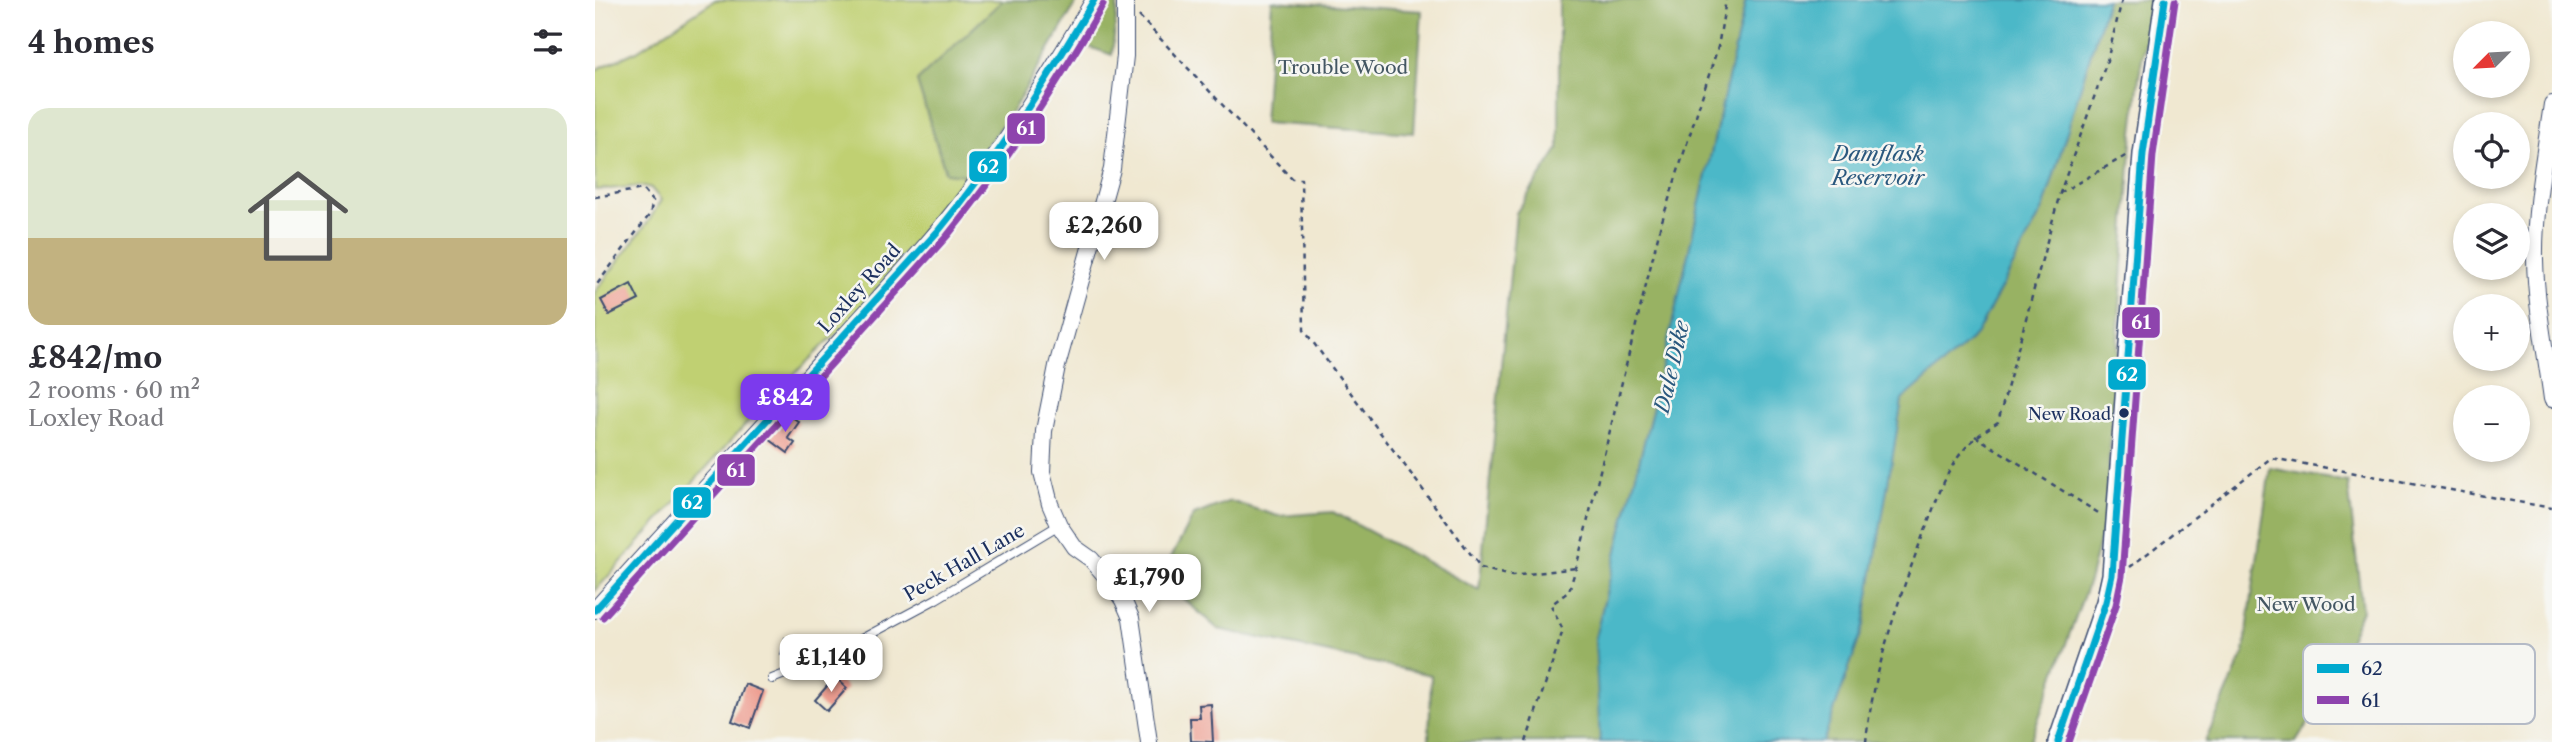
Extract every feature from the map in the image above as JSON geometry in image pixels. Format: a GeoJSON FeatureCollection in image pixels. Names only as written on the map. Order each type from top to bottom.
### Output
{"type":"FeatureCollection","features":[{"type":"Feature","properties":{"kind":"street","name":"Loxley Road"},"geometry":{"type":"LineString","coordinates":[[595,610],[693,499],[913,261],[970,191],[1094,0]]}},
{"type":"Feature","properties":{"kind":"street"},"geometry":{"type":"LineString","coordinates":[[2058,742],[2106,602],[2112,575],[2143,154],[2165,0]]}},
{"type":"Feature","properties":{"kind":"street"},"geometry":{"type":"LineString","coordinates":[[1125,5],[1125,56],[1112,169],[1057,366],[1044,431],[1042,472],[1050,504],[1059,525],[1074,547],[1091,559],[1109,580],[1127,609],[1136,648],[1149,742]]}},
{"type":"Feature","properties":{"kind":"street"},"geometry":{"type":"LineString","coordinates":[[2552,104],[2538,208],[2535,259],[2552,400]]}},
{"type":"Feature","properties":{"kind":"lane","name":"Peck Hall Lane"},"geometry":{"type":"LineString","coordinates":[[772,679],[840,651],[936,599],[1059,525]]}},
{"type":"Feature","properties":{"kind":"path"},"geometry":{"type":"LineString","coordinates":[[1526,742],[1563,630],[1551,605],[1569,591],[1576,568],[1661,224],[1718,47],[1725,0]]}},
{"type":"Feature","properties":{"kind":"path"},"geometry":{"type":"LineString","coordinates":[[1867,742],[1869,708],[1907,579],[1950,469],[1975,436],[1998,422],[2060,193],[2107,61],[2122,0]]}},
{"type":"Feature","properties":{"kind":"path"},"geometry":{"type":"LineString","coordinates":[[1125,5],[1135,12],[1292,179],[1301,179],[1304,330],[1481,568],[1512,576],[1576,568]]}},
{"type":"Feature","properties":{"kind":"path"},"geometry":{"type":"LineString","coordinates":[[2060,193],[2131,152],[2143,154]]}},
{"type":"Feature","properties":{"kind":"path"},"geometry":{"type":"LineString","coordinates":[[595,197],[643,189],[653,201],[650,215],[595,287]]}},
{"type":"Feature","properties":{"kind":"path"},"geometry":{"type":"LineString","coordinates":[[1975,436],[2105,517],[2117,520]]}},
{"type":"Feature","properties":{"kind":"path"},"geometry":{"type":"LineString","coordinates":[[2112,575],[2120,575],[2271,458],[2552,508]]}},
{"type":"Feature","properties":{"kind":"green space"},"geometry":{"type":"Polygon","coordinates":[[[715,0],[1003,0],[917,81],[945,172],[965,175],[959,185],[848,326],[828,341],[763,405],[595,591],[595,292],[650,219],[661,200],[651,188],[644,186],[595,190],[595,70],[637,51],[715,0]]]}},
{"type":"Feature","properties":{"kind":"green space"},"geometry":{"type":"Polygon","coordinates":[[[1003,0],[1078,0],[1013,110],[965,175],[946,173],[917,81],[1003,0]]]}},
{"type":"Feature","properties":{"kind":"green space"},"geometry":{"type":"Polygon","coordinates":[[[1105,0],[1118,0],[1112,55],[1083,45],[1105,0]]]}},
{"type":"Feature","properties":{"kind":"green space"},"geometry":{"type":"Polygon","coordinates":[[[1559,0],[1746,0],[1656,395],[1595,638],[1602,739],[1600,742],[1429,742],[1431,675],[1218,629],[1160,578],[1194,515],[1230,501],[1278,516],[1333,512],[1479,590],[1516,213],[1559,148],[1559,0]]]}},
{"type":"Feature","properties":{"kind":"green space"},"geometry":{"type":"Polygon","coordinates":[[[2107,0],[2152,0],[2139,77],[2131,152],[2105,517],[2090,578],[2030,742],[1823,742],[1864,625],[1902,400],[1976,335],[2044,207],[2107,0]]]}},
{"type":"Feature","properties":{"kind":"green space","name":"Trouble Wood"},"geometry":{"type":"Polygon","coordinates":[[[1272,1],[1422,11],[1414,133],[1264,123],[1272,1]]]}},
{"type":"Feature","properties":{"kind":"green space","name":"New Wood"},"geometry":{"type":"Polygon","coordinates":[[[2270,468],[2348,482],[2362,610],[2348,644],[2303,644],[2303,724],[2308,724],[2296,742],[2205,742],[2244,653],[2270,468]]]}},
{"type":"Feature","properties":{"kind":"water","name":"Damflask Reservoir"},"geometry":{"type":"Polygon","coordinates":[[[1746,0],[2107,0],[2044,207],[1976,335],[1902,400],[1864,625],[1823,742],[1600,742],[1595,638],[1656,395],[1746,0]]]}},
{"type":"Feature","properties":{"kind":"building"},"geometry":{"type":"Polygon","coordinates":[[[631,284],[639,300],[609,315],[601,300],[631,284]]]}},
{"type":"Feature","properties":{"kind":"building"},"geometry":{"type":"Polygon","coordinates":[[[788,414],[799,422],[788,438],[795,443],[788,453],[769,439],[788,414]]]}},
{"type":"Feature","properties":{"kind":"building"},"geometry":{"type":"Polygon","coordinates":[[[785,638],[809,647],[805,659],[798,662],[781,655],[785,638]]]}},
{"type":"Feature","properties":{"kind":"building"},"geometry":{"type":"Polygon","coordinates":[[[835,677],[847,688],[827,711],[815,700],[835,677]]]}},
{"type":"Feature","properties":{"kind":"building"},"geometry":{"type":"Polygon","coordinates":[[[745,684],[763,691],[750,728],[732,721],[745,684]]]}},
{"type":"Feature","properties":{"kind":"building"},"geometry":{"type":"Polygon","coordinates":[[[1211,704],[1213,742],[1191,741],[1190,718],[1200,718],[1199,705],[1211,704]]]}},
{"type":"Feature","properties":{"kind":"transit line","name":"62"},"geometry":{"type":"LineString","coordinates":[[595,610],[939,230],[1021,118],[1094,0]]}},
{"type":"Feature","properties":{"kind":"transit line","name":"62"},"geometry":{"type":"LineString","coordinates":[[2058,742],[2106,602],[2112,575],[2143,154],[2165,0]]}},
{"type":"Feature","properties":{"kind":"transit line","name":"61"},"geometry":{"type":"LineString","coordinates":[[2069,742],[2116,605],[2122,576],[2153,155],[2175,1]]}},
{"type":"Feature","properties":{"kind":"transit line","name":"61"},"geometry":{"type":"LineString","coordinates":[[603,617],[947,236],[990,181],[1029,124],[1103,5]]}},
{"type":"Feature","properties":{"kind":"place","name":"New Road"},"geometry":{"type":"Point","coordinates":[2124,413]}},
{"type":"Feature","properties":{"kind":"water label","name":"Dale Dike"},"geometry":{"type":"Point","coordinates":[1672,367]}}]}
